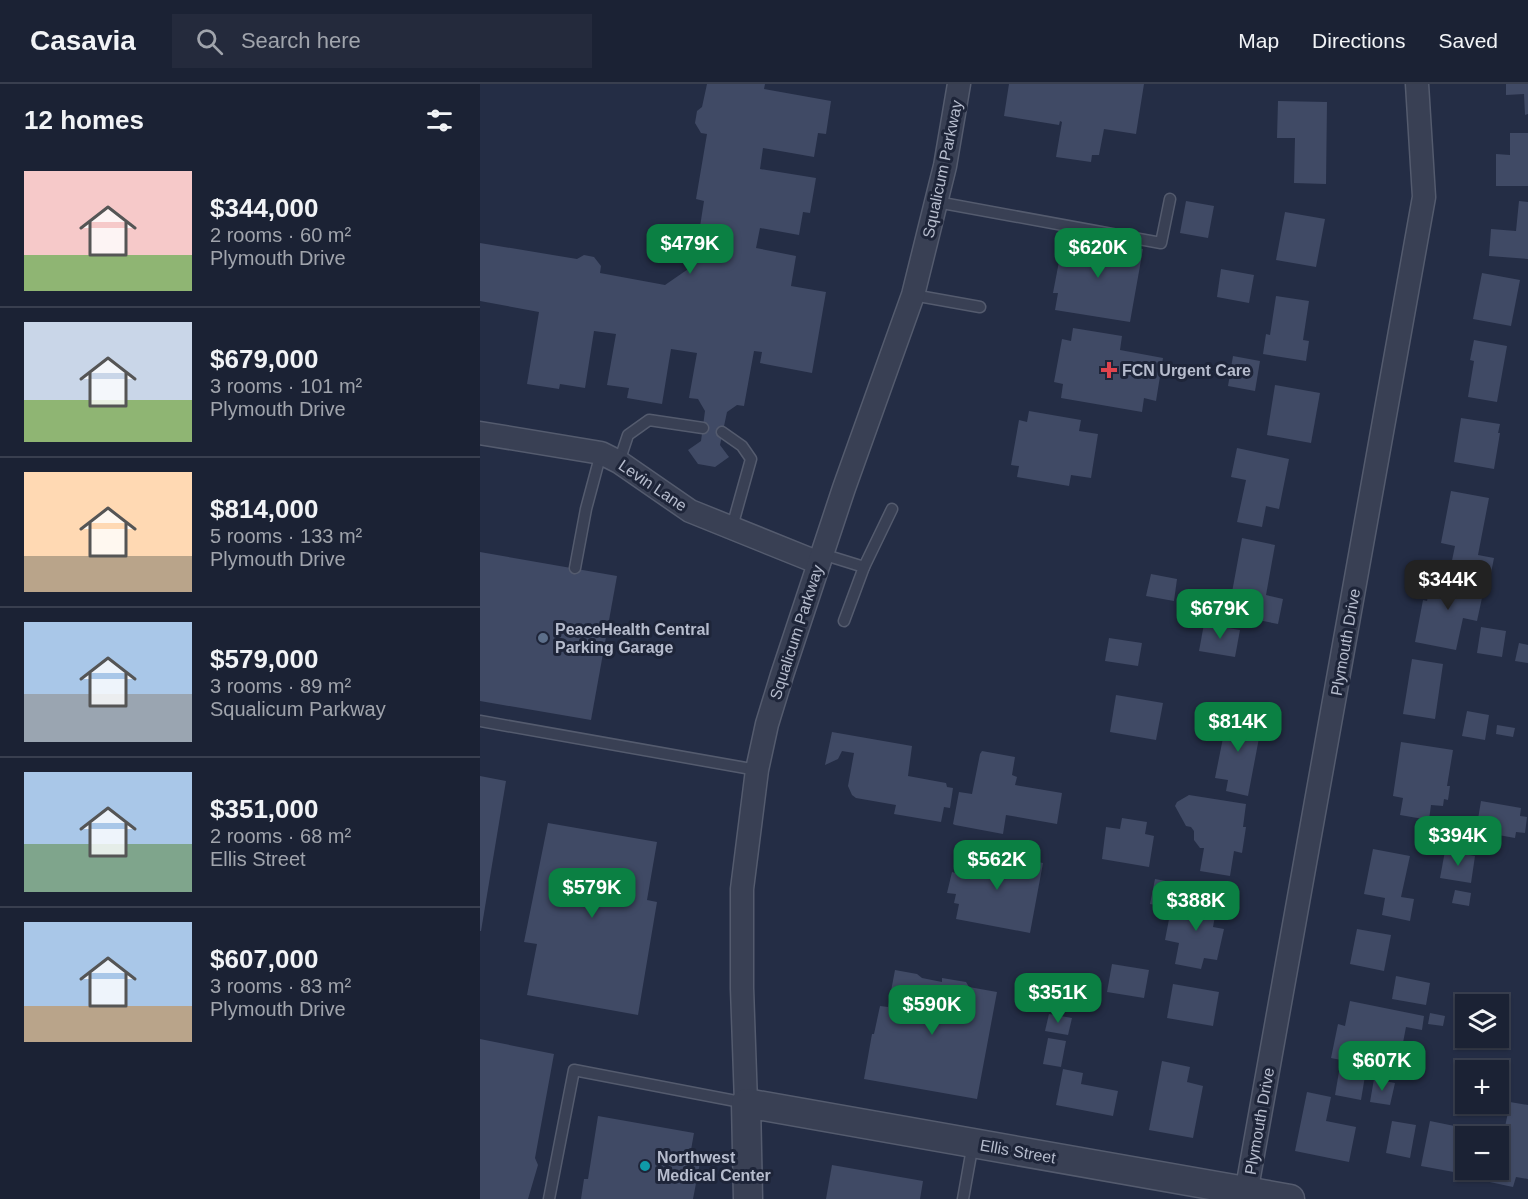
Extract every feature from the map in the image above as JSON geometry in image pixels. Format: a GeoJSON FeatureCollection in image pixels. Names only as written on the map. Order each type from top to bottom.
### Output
{"type":"FeatureCollection","features":[{"type":"Feature","properties":{"kind":"street","name":"Squalicum Parkway"},"geometry":{"type":"LineString","coordinates":[[748,1199],[742,988],[742,889],[757,770],[767,724],[820,559],[913,295],[937,202],[959,84]]}},
{"type":"Feature","properties":{"kind":"street","name":"Plymouth Drive"},"geometry":{"type":"LineString","coordinates":[[1246,1195],[1424,197],[1417,84]]}},
{"type":"Feature","properties":{"kind":"street","name":"Levin Lane"},"geometry":{"type":"LineString","coordinates":[[480,433],[610,457],[690,511],[820,559]]}},
{"type":"Feature","properties":{"kind":"street","name":"Ellis Street"},"geometry":{"type":"LineString","coordinates":[[746,1103],[1246,1195],[1290,1199]]}},
{"type":"Feature","properties":{"kind":"lane"},"geometry":{"type":"LineString","coordinates":[[937,202],[1161,243],[1170,199]]}},
{"type":"Feature","properties":{"kind":"lane"},"geometry":{"type":"LineString","coordinates":[[913,295],[980,307]]}},
{"type":"Feature","properties":{"kind":"lane"},"geometry":{"type":"LineString","coordinates":[[575,568],[586,509],[610,457],[628,435],[649,420],[703,428]]}},
{"type":"Feature","properties":{"kind":"lane"},"geometry":{"type":"LineString","coordinates":[[722,432],[742,446],[751,459],[732,527]]}},
{"type":"Feature","properties":{"kind":"lane"},"geometry":{"type":"LineString","coordinates":[[844,621],[864,567],[891,509]]}},
{"type":"Feature","properties":{"kind":"lane"},"geometry":{"type":"LineString","coordinates":[[820,559],[864,567]]}},
{"type":"Feature","properties":{"kind":"lane"},"geometry":{"type":"LineString","coordinates":[[480,721],[757,770]]}},
{"type":"Feature","properties":{"kind":"lane"},"geometry":{"type":"LineString","coordinates":[[549,1199],[573,1070],[746,1103]]}},
{"type":"Feature","properties":{"kind":"lane"},"geometry":{"type":"LineString","coordinates":[[963,1199],[973,1143]]}},
{"type":"Feature","properties":{"kind":"building"},"geometry":{"type":"Polygon","coordinates":[[[707,84],[765,84],[764,89],[831,101],[826,134],[818,133],[814,157],[763,148],[760,169],[816,178],[810,213],[803,212],[799,235],[760,228],[756,248],[796,256],[791,286],[826,292],[812,373],[760,363],[762,352],[754,351],[744,406],[737,405],[727,412],[720,445],[729,457],[715,467],[698,464],[688,450],[701,441],[705,411],[698,399],[689,398],[697,353],[671,349],[662,404],[627,398],[629,388],[607,385],[616,334],[594,331],[585,388],[560,384],[559,389],[527,384],[539,312],[480,301],[480,243],[577,259],[584,255],[594,257],[601,266],[600,273],[665,285],[694,265],[704,201],[696,199],[707,134],[701,133],[695,123],[697,111],[702,107],[707,84]]]}},
{"type":"Feature","properties":{"kind":"building"},"geometry":{"type":"Polygon","coordinates":[[[1009,84],[1144,84],[1136,134],[1104,129],[1099,155],[1092,155],[1091,162],[1056,157],[1062,122],[1060,121],[1059,125],[1004,116],[1009,84]]]}},
{"type":"Feature","properties":{"kind":"building"},"geometry":{"type":"Polygon","coordinates":[[[1506,84],[1528,84],[1528,114],[1525,115],[1524,94],[1506,95],[1506,84]]]}},
{"type":"Feature","properties":{"kind":"building"},"geometry":{"type":"Polygon","coordinates":[[[1278,101],[1327,102],[1326,184],[1294,183],[1295,138],[1277,138],[1278,101]]]}},
{"type":"Feature","properties":{"kind":"building"},"geometry":{"type":"Polygon","coordinates":[[[1510,133],[1528,133],[1528,186],[1496,186],[1496,154],[1510,155],[1510,133]]]}},
{"type":"Feature","properties":{"kind":"building"},"geometry":{"type":"Polygon","coordinates":[[[1186,201],[1214,206],[1208,238],[1180,233],[1186,201]]]}},
{"type":"Feature","properties":{"kind":"building"},"geometry":{"type":"Polygon","coordinates":[[[1519,201],[1528,202],[1528,259],[1489,256],[1491,229],[1516,231],[1519,201]]]}},
{"type":"Feature","properties":{"kind":"building"},"geometry":{"type":"Polygon","coordinates":[[[1285,212],[1325,219],[1316,267],[1276,260],[1285,212]]]}},
{"type":"Feature","properties":{"kind":"building"},"geometry":{"type":"Polygon","coordinates":[[[1069,236],[1143,249],[1130,322],[1055,310],[1058,293],[1053,293],[1061,251],[1066,252],[1069,236]]]}},
{"type":"Feature","properties":{"kind":"building"},"geometry":{"type":"Polygon","coordinates":[[[1221,269],[1254,275],[1249,303],[1217,297],[1221,269]]]}},
{"type":"Feature","properties":{"kind":"building"},"geometry":{"type":"Polygon","coordinates":[[[1482,273],[1520,280],[1511,326],[1473,319],[1482,273]]]}},
{"type":"Feature","properties":{"kind":"building"},"geometry":{"type":"Polygon","coordinates":[[[1276,296],[1309,301],[1303,340],[1309,341],[1306,361],[1263,354],[1266,334],[1270,335],[1276,296]]]}},
{"type":"Feature","properties":{"kind":"building","name":"FCN Urgent Care"},"geometry":{"type":"Polygon","coordinates":[[[1073,328],[1122,336],[1120,350],[1163,358],[1156,401],[1144,398],[1142,412],[1061,398],[1063,384],[1054,382],[1062,339],[1071,341],[1073,328]]]}},
{"type":"Feature","properties":{"kind":"building"},"geometry":{"type":"Polygon","coordinates":[[[1474,340],[1507,346],[1497,402],[1468,397],[1474,361],[1470,360],[1474,340]]]}},
{"type":"Feature","properties":{"kind":"building"},"geometry":{"type":"Polygon","coordinates":[[[1233,356],[1260,361],[1255,391],[1228,386],[1233,356]]]}},
{"type":"Feature","properties":{"kind":"building"},"geometry":{"type":"Polygon","coordinates":[[[1275,385],[1320,393],[1311,443],[1267,435],[1275,385]]]}},
{"type":"Feature","properties":{"kind":"building"},"geometry":{"type":"Polygon","coordinates":[[[1029,411],[1081,420],[1079,431],[1098,434],[1091,478],[1071,475],[1069,486],[1017,477],[1019,466],[1011,465],[1019,420],[1027,422],[1029,411]]]}},
{"type":"Feature","properties":{"kind":"building"},"geometry":{"type":"Polygon","coordinates":[[[1461,418],[1500,424],[1494,469],[1454,462],[1461,418]]]}},
{"type":"Feature","properties":{"kind":"building"},"geometry":{"type":"Polygon","coordinates":[[[1237,448],[1289,459],[1279,509],[1266,506],[1262,527],[1237,522],[1246,480],[1231,477],[1237,448]]]}},
{"type":"Feature","properties":{"kind":"building"},"geometry":{"type":"Polygon","coordinates":[[[1451,491],[1489,498],[1478,555],[1494,558],[1490,578],[1450,570],[1455,546],[1441,543],[1451,491]]]}},
{"type":"Feature","properties":{"kind":"building"},"geometry":{"type":"Polygon","coordinates":[[[1242,538],[1275,545],[1266,595],[1283,599],[1278,624],[1228,614],[1242,538]]]}},
{"type":"Feature","properties":{"kind":"building","name":"PeaceHealth Central Parking Garage"},"geometry":{"type":"Polygon","coordinates":[[[480,552],[617,576],[591,720],[480,701],[480,552]]]}},
{"type":"Feature","properties":{"kind":"building"},"geometry":{"type":"Polygon","coordinates":[[[1151,574],[1177,579],[1174,601],[1146,596],[1151,574]]]}},
{"type":"Feature","properties":{"kind":"building"},"geometry":{"type":"Polygon","coordinates":[[[1433,574],[1485,584],[1477,621],[1463,618],[1456,650],[1415,642],[1423,600],[1427,601],[1433,574]]]}},
{"type":"Feature","properties":{"kind":"building"},"geometry":{"type":"Polygon","coordinates":[[[1204,624],[1240,630],[1235,657],[1199,651],[1204,624]]]}},
{"type":"Feature","properties":{"kind":"building"},"geometry":{"type":"Polygon","coordinates":[[[1481,627],[1506,631],[1502,657],[1477,653],[1481,627]]]}},
{"type":"Feature","properties":{"kind":"building"},"geometry":{"type":"Polygon","coordinates":[[[1109,638],[1142,643],[1138,666],[1105,661],[1109,638]]]}},
{"type":"Feature","properties":{"kind":"building"},"geometry":{"type":"Polygon","coordinates":[[[1519,643],[1528,645],[1528,663],[1515,661],[1519,643]]]}},
{"type":"Feature","properties":{"kind":"building"},"geometry":{"type":"Polygon","coordinates":[[[1412,659],[1443,664],[1435,719],[1403,714],[1412,659]]]}},
{"type":"Feature","properties":{"kind":"building"},"geometry":{"type":"Polygon","coordinates":[[[1116,695],[1163,703],[1156,740],[1110,732],[1116,695]]]}},
{"type":"Feature","properties":{"kind":"building"},"geometry":{"type":"Polygon","coordinates":[[[1229,708],[1253,712],[1248,736],[1259,738],[1248,796],[1226,791],[1228,780],[1215,778],[1229,708]]]}},
{"type":"Feature","properties":{"kind":"building"},"geometry":{"type":"Polygon","coordinates":[[[1467,711],[1489,715],[1485,740],[1462,736],[1467,711]]]}},
{"type":"Feature","properties":{"kind":"building"},"geometry":{"type":"Polygon","coordinates":[[[1497,725],[1515,728],[1513,737],[1496,734],[1497,725]]]}},
{"type":"Feature","properties":{"kind":"building"},"geometry":{"type":"Polygon","coordinates":[[[832,732],[912,746],[908,776],[946,783],[947,787],[953,788],[950,808],[944,807],[941,822],[894,814],[896,805],[856,798],[852,795],[848,786],[854,753],[842,751],[838,759],[825,765],[832,732]]]}},
{"type":"Feature","properties":{"kind":"building"},"geometry":{"type":"Polygon","coordinates":[[[1401,742],[1453,750],[1447,786],[1450,786],[1448,800],[1444,799],[1443,806],[1431,805],[1429,820],[1400,815],[1403,798],[1393,796],[1401,742]]]}},
{"type":"Feature","properties":{"kind":"building"},"geometry":{"type":"Polygon","coordinates":[[[982,751],[1015,757],[1012,775],[1017,777],[1015,785],[1062,793],[1057,824],[1006,815],[1003,834],[953,824],[959,792],[972,794],[982,751]]]}},
{"type":"Feature","properties":{"kind":"building"},"geometry":{"type":"Polygon","coordinates":[[[480,776],[506,781],[481,931],[480,931],[480,776]]]}},
{"type":"Feature","properties":{"kind":"building"},"geometry":{"type":"Polygon","coordinates":[[[1189,795],[1246,804],[1243,827],[1246,827],[1242,853],[1234,851],[1230,876],[1200,871],[1204,848],[1200,848],[1194,840],[1194,831],[1191,827],[1186,826],[1175,806],[1177,802],[1189,795]]]}},
{"type":"Feature","properties":{"kind":"building"},"geometry":{"type":"Polygon","coordinates":[[[1481,801],[1521,808],[1520,816],[1527,817],[1525,833],[1516,832],[1515,838],[1476,831],[1481,801]]]}},
{"type":"Feature","properties":{"kind":"building"},"geometry":{"type":"Polygon","coordinates":[[[1122,818],[1147,822],[1145,834],[1154,836],[1149,867],[1102,859],[1106,827],[1120,829],[1122,818]]]}},
{"type":"Feature","properties":{"kind":"building"},"geometry":{"type":"Polygon","coordinates":[[[548,823],[657,842],[647,900],[657,902],[638,1015],[527,995],[537,944],[524,942],[548,823]]]}},
{"type":"Feature","properties":{"kind":"building"},"geometry":{"type":"Polygon","coordinates":[[[970,849],[1043,863],[1030,933],[956,919],[959,904],[954,903],[956,894],[947,893],[952,872],[959,874],[960,865],[967,866],[970,849]]]}},
{"type":"Feature","properties":{"kind":"building"},"geometry":{"type":"Polygon","coordinates":[[[1373,849],[1410,856],[1401,897],[1414,899],[1410,921],[1382,915],[1385,898],[1364,894],[1373,849]]]}},
{"type":"Feature","properties":{"kind":"building"},"geometry":{"type":"Polygon","coordinates":[[[1445,851],[1475,856],[1471,883],[1440,878],[1445,851]]]}},
{"type":"Feature","properties":{"kind":"building"},"geometry":{"type":"Polygon","coordinates":[[[1155,879],[1176,883],[1172,908],[1150,904],[1155,879]]]}},
{"type":"Feature","properties":{"kind":"building"},"geometry":{"type":"Polygon","coordinates":[[[1455,890],[1471,893],[1469,906],[1452,903],[1455,890]]]}},
{"type":"Feature","properties":{"kind":"building"},"geometry":{"type":"Polygon","coordinates":[[[1187,894],[1218,900],[1213,927],[1224,929],[1217,960],[1204,958],[1201,969],[1175,964],[1179,943],[1165,940],[1170,914],[1183,916],[1187,894]]]}},
{"type":"Feature","properties":{"kind":"building"},"geometry":{"type":"Polygon","coordinates":[[[1357,929],[1391,935],[1384,971],[1350,964],[1357,929]]]}},
{"type":"Feature","properties":{"kind":"building"},"geometry":{"type":"Polygon","coordinates":[[[1112,964],[1149,970],[1144,998],[1107,992],[1112,964]]]}},
{"type":"Feature","properties":{"kind":"building"},"geometry":{"type":"Polygon","coordinates":[[[895,970],[942,982],[942,978],[966,982],[969,987],[997,992],[977,1099],[864,1079],[872,1034],[874,1034],[880,1006],[888,1007],[895,970]]]}},
{"type":"Feature","properties":{"kind":"building"},"geometry":{"type":"Polygon","coordinates":[[[1396,976],[1430,983],[1426,1005],[1392,999],[1396,976]]]}},
{"type":"Feature","properties":{"kind":"building"},"geometry":{"type":"Polygon","coordinates":[[[1173,984],[1219,992],[1213,1026],[1167,1018],[1173,984]]]}},
{"type":"Feature","properties":{"kind":"building"},"geometry":{"type":"Polygon","coordinates":[[[1350,1001],[1424,1016],[1422,1030],[1406,1027],[1401,1053],[1379,1049],[1376,1067],[1331,1058],[1338,1024],[1345,1026],[1350,1001]]]}},
{"type":"Feature","properties":{"kind":"building"},"geometry":{"type":"Polygon","coordinates":[[[1430,1013],[1445,1016],[1443,1026],[1428,1024],[1430,1013]]]}},
{"type":"Feature","properties":{"kind":"building"},"geometry":{"type":"Polygon","coordinates":[[[1049,1014],[1072,1018],[1068,1035],[1045,1031],[1049,1014]]]}},
{"type":"Feature","properties":{"kind":"building"},"geometry":{"type":"Polygon","coordinates":[[[1048,1038],[1066,1041],[1061,1067],[1043,1064],[1048,1038]]]}},
{"type":"Feature","properties":{"kind":"building"},"geometry":{"type":"Polygon","coordinates":[[[480,1039],[554,1054],[535,1158],[538,1165],[528,1199],[480,1199],[480,1039]]]}},
{"type":"Feature","properties":{"kind":"building"},"geometry":{"type":"Polygon","coordinates":[[[1162,1061],[1190,1067],[1187,1082],[1203,1086],[1193,1138],[1149,1130],[1162,1061]]]}},
{"type":"Feature","properties":{"kind":"building"},"geometry":{"type":"Polygon","coordinates":[[[1340,1066],[1366,1070],[1361,1100],[1335,1095],[1340,1066]]]}},
{"type":"Feature","properties":{"kind":"building"},"geometry":{"type":"Polygon","coordinates":[[[1063,1069],[1083,1073],[1081,1084],[1118,1091],[1113,1116],[1056,1105],[1063,1069]]]}},
{"type":"Feature","properties":{"kind":"building"},"geometry":{"type":"Polygon","coordinates":[[[1374,1079],[1395,1083],[1390,1105],[1370,1102],[1374,1079]]]}},
{"type":"Feature","properties":{"kind":"building"},"geometry":{"type":"Polygon","coordinates":[[[1307,1092],[1331,1097],[1326,1121],[1356,1127],[1349,1162],[1295,1151],[1307,1092]]]}},
{"type":"Feature","properties":{"kind":"building"},"geometry":{"type":"Polygon","coordinates":[[[1510,1102],[1528,1105],[1528,1179],[1516,1177],[1513,1187],[1485,1181],[1509,1180],[1509,1126],[1505,1126],[1510,1102]]]}},
{"type":"Feature","properties":{"kind":"building","name":"Northwest Medical Center"},"geometry":{"type":"Polygon","coordinates":[[[598,1116],[694,1133],[691,1150],[702,1152],[693,1199],[581,1199],[584,1179],[588,1179],[598,1116]]]}},
{"type":"Feature","properties":{"kind":"building"},"geometry":{"type":"Polygon","coordinates":[[[1392,1121],[1416,1125],[1410,1158],[1386,1153],[1392,1121]]]}},
{"type":"Feature","properties":{"kind":"building"},"geometry":{"type":"Polygon","coordinates":[[[1430,1121],[1455,1126],[1455,1172],[1421,1166],[1430,1121]]]}},
{"type":"Feature","properties":{"kind":"building"},"geometry":{"type":"Polygon","coordinates":[[[832,1165],[923,1181],[920,1199],[826,1199],[832,1165]]]}},
{"type":"Feature","properties":{"kind":"place","name":"FCN Urgent Care"},"geometry":{"type":"Point","coordinates":[1109,370]}},
{"type":"Feature","properties":{"kind":"place","name":"PeaceHealth Central Parking Garage"},"geometry":{"type":"Point","coordinates":[543,638]}},
{"type":"Feature","properties":{"kind":"place","name":"Northwest Medical Center"},"geometry":{"type":"Point","coordinates":[645,1166]}}]}
